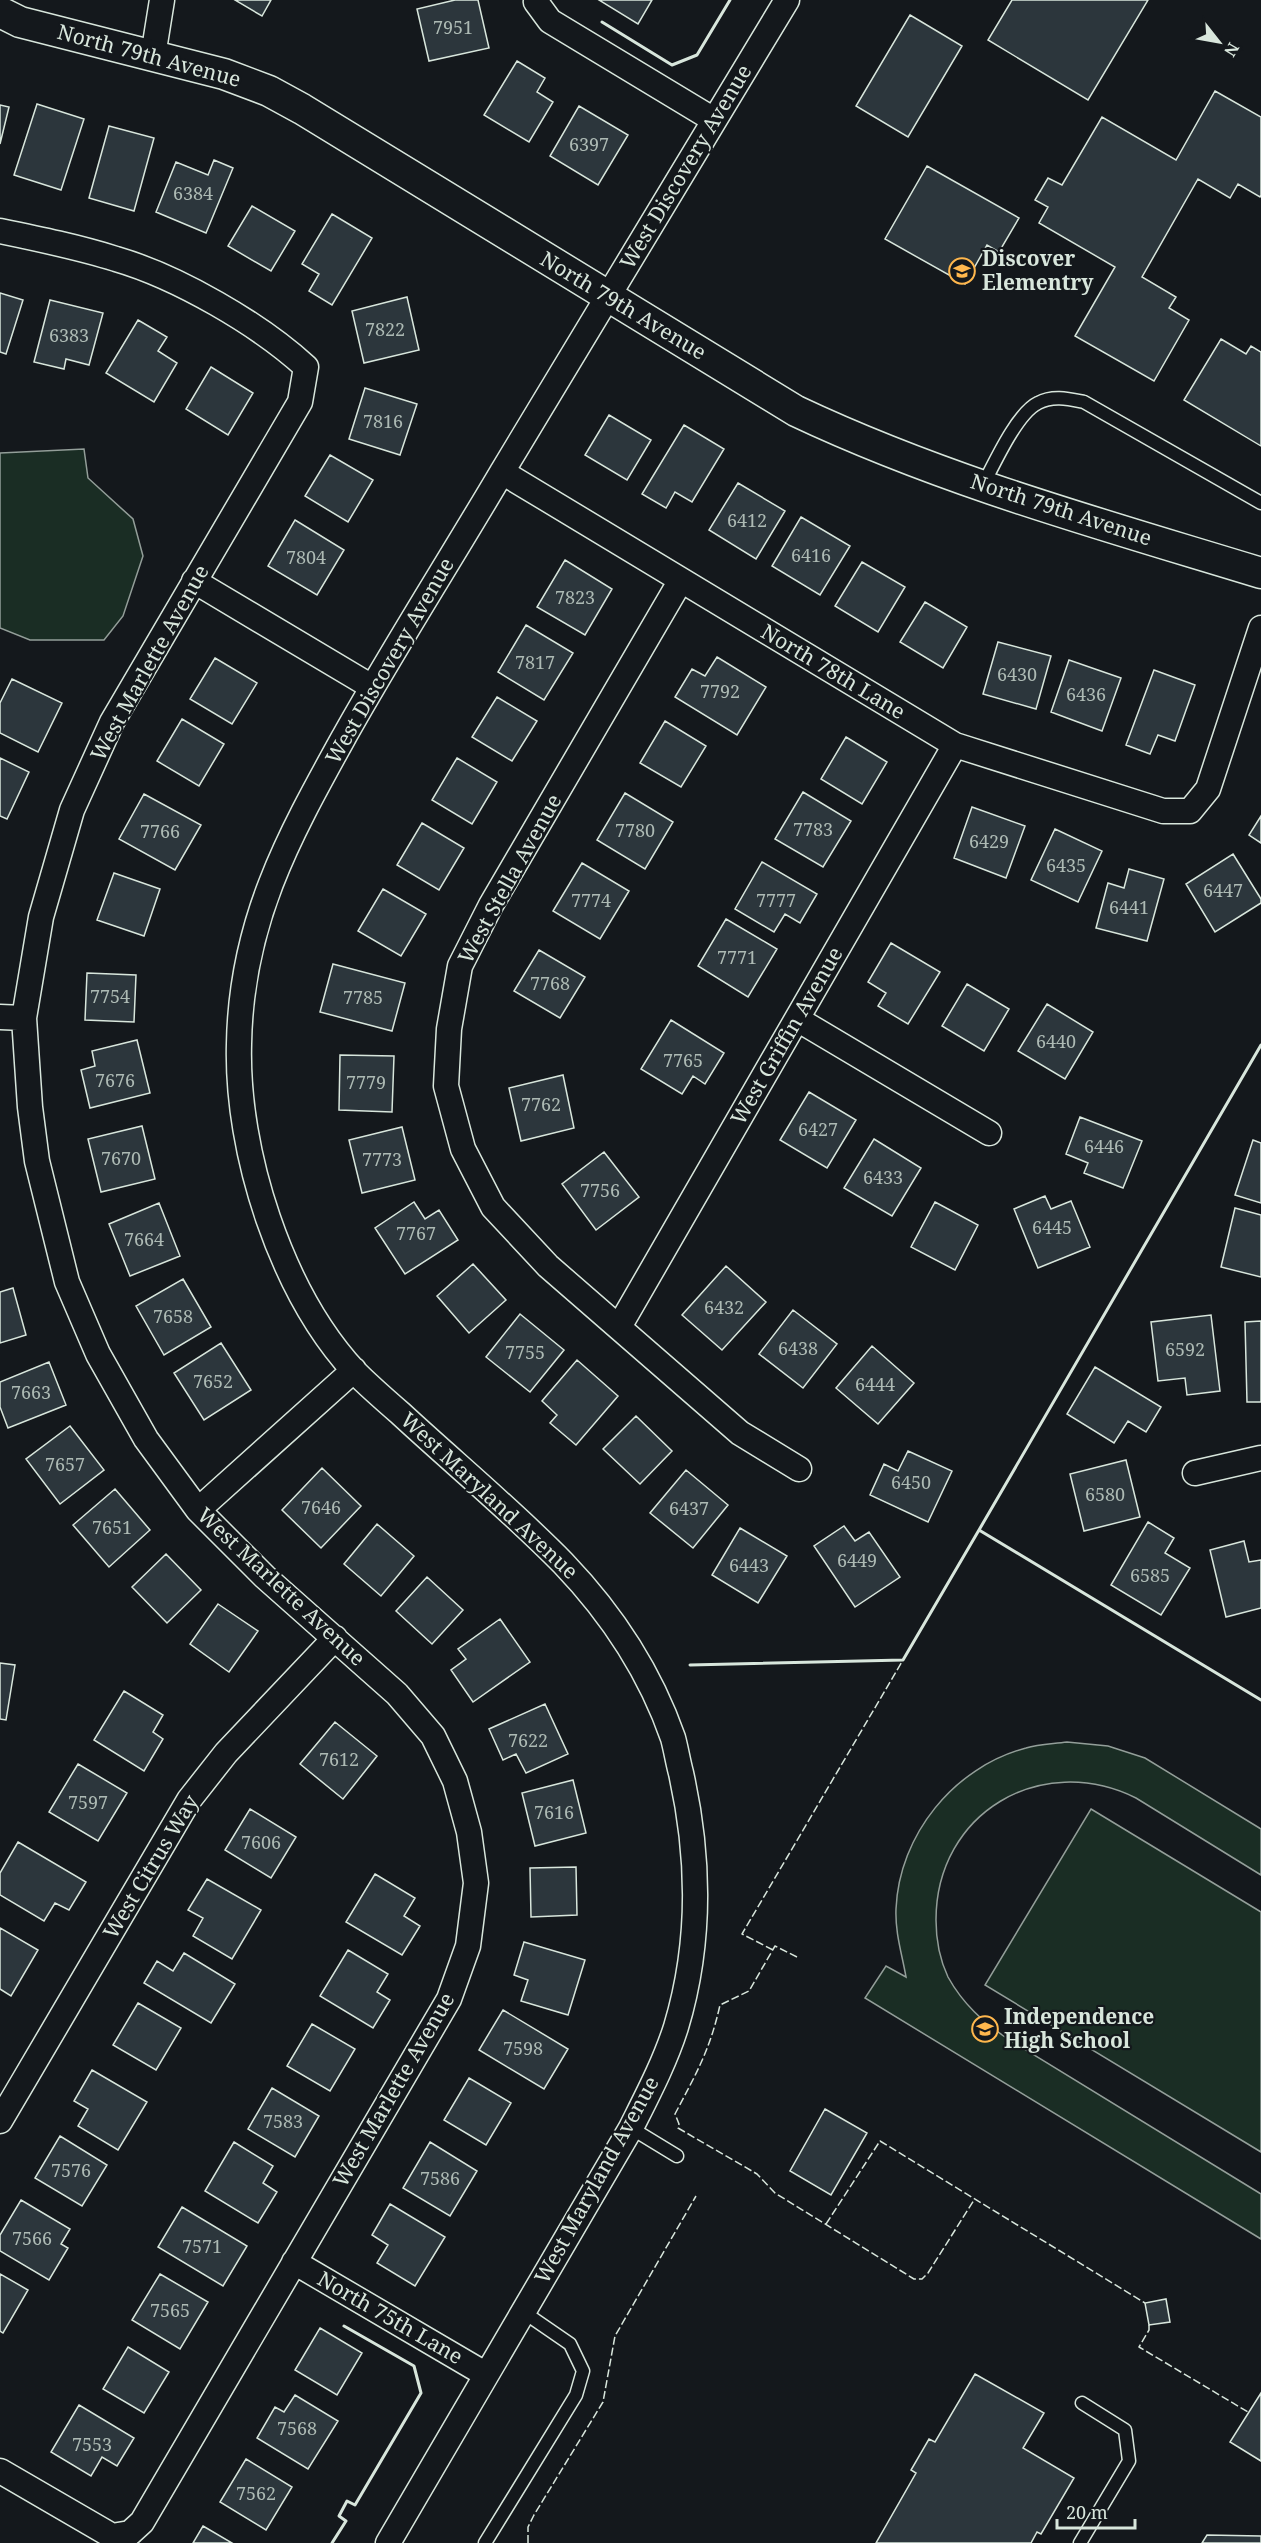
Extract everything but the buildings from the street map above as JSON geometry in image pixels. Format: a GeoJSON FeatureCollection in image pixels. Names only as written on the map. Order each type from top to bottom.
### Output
{"type":"FeatureCollection","features":[{"type":"Feature","properties":{"kind":"street"},"geometry":{"type":"LineString","coordinates":[[153,56],[162,0]]}},
{"type":"Feature","properties":{"kind":"street","name":"West Discovery Avenue"},"geometry":{"type":"LineString","coordinates":[[354,1370],[323,1330],[297,1285],[268,1216],[243,1124],[238,1039],[247,965],[256,923],[271,879],[294,828],[372,687],[787,0]]}},
{"type":"Feature","properties":{"kind":"street"},"geometry":{"type":"LineString","coordinates":[[537,1],[550,21],[714,120]]}},
{"type":"Feature","properties":{"kind":"street","name":"North 79th Avenue"},"geometry":{"type":"LineString","coordinates":[[0,12],[20,22],[224,74],[269,91],[796,411],[912,462],[1261,573]]}},
{"type":"Feature","properties":{"kind":"street","name":"West Marlette Avenue"},"geometry":{"type":"LineString","coordinates":[[0,231],[107,256],[148,270],[231,313],[284,347],[306,368],[300,402],[111,722],[72,810],[40,917],[24,1018],[30,1107],[37,1161],[67,1282],[98,1354],[146,1439],[198,1510],[265,1577],[397,1694],[433,1736],[455,1781],[469,1832],[476,1883],[468,1946],[449,1999],[142,2523],[130,2533],[112,2536],[0,2471]]}},
{"type":"Feature","properties":{"kind":"street","name":"North 78th Lane"},"geometry":{"type":"LineString","coordinates":[[502,472],[955,745],[1163,810],[1190,811],[1208,789],[1261,628]]}},
{"type":"Feature","properties":{"kind":"street","name":"West Stella Avenue"},"geometry":{"type":"LineString","coordinates":[[681,580],[491,906],[460,966],[449,1029],[446,1086],[464,1149],[493,1207],[548,1266],[740,1433],[799,1469]]}},
{"type":"Feature","properties":{"kind":"street"},"geometry":{"type":"LineString","coordinates":[[195,581],[372,687]]}},
{"type":"Feature","properties":{"kind":"street","name":"West Griffin Avenue"},"geometry":{"type":"LineString","coordinates":[[619,1327],[955,745]]}},
{"type":"Feature","properties":{"kind":"street"},"geometry":{"type":"LineString","coordinates":[[0,1017],[24,1018]]}},
{"type":"Feature","properties":{"kind":"street"},"geometry":{"type":"LineString","coordinates":[[797,1019],[989,1133]]}},
{"type":"Feature","properties":{"kind":"street"},"geometry":{"type":"LineString","coordinates":[[198,1510],[354,1370]]}},
{"type":"Feature","properties":{"kind":"street","name":"West Maryland Avenue"},"geometry":{"type":"LineString","coordinates":[[354,1370],[506,1507],[566,1566],[602,1606],[645,1675],[673,1738],[689,1807],[695,1865],[695,1930],[688,1979],[675,2030],[655,2080],[631,2128],[388,2543]]}},
{"type":"Feature","properties":{"kind":"street"},"geometry":{"type":"LineString","coordinates":[[1195,1473],[1261,1458]]}},
{"type":"Feature","properties":{"kind":"street","name":"West Citrus Way"},"geometry":{"type":"LineString","coordinates":[[0,2121],[189,1800],[226,1753],[334,1638]]}},
{"type":"Feature","properties":{"kind":"street","name":"North 75th Lane"},"geometry":{"type":"LineString","coordinates":[[294,2262],[485,2374]]}},
{"type":"Feature","properties":{"kind":"lane"},"geometry":{"type":"LineString","coordinates":[[983,485],[1015,427],[1037,403],[1059,398],[1084,402],[1261,503]]}},
{"type":"Feature","properties":{"kind":"lane"},"geometry":{"type":"LineString","coordinates":[[631,2128],[677,2156]]}},
{"type":"Feature","properties":{"kind":"lane"},"geometry":{"type":"LineString","coordinates":[[484,2543],[576,2396],[583,2371],[570,2344],[522,2311]]}},
{"type":"Feature","properties":{"kind":"lane"},"geometry":{"type":"LineString","coordinates":[[1080,2543],[1129,2462],[1125,2430],[1082,2403]]}},
{"type":"Feature","properties":{"kind":"green space"},"geometry":{"type":"Polygon","coordinates":[[[84,449],[88,478],[133,519],[143,556],[123,616],[104,640],[30,640],[0,628],[0,453],[84,449]]]}},
{"type":"Feature","properties":{"kind":"green space"},"geometry":{"type":"Polygon","coordinates":[[[1067,1742],[1108,1746],[1145,1758],[1261,1829],[1261,1875],[1136,1798],[1100,1785],[1065,1782],[1031,1788],[1000,1801],[974,1822],[954,1849],[941,1882],[936,1920],[939,1949],[945,1970],[967,2004],[999,2033],[1261,2194],[1261,2239],[865,1998],[886,1966],[906,1977],[896,1918],[899,1882],[907,1855],[919,1831],[935,1808],[954,1788],[976,1771],[1000,1757],[1031,1747],[1067,1742]]]}},
{"type":"Feature","properties":{"kind":"green space"},"geometry":{"type":"Polygon","coordinates":[[[1091,1809],[1261,1912],[1261,2152],[985,1985],[1091,1809]]]}},
{"type":"Feature","properties":{"kind":"fence"},"geometry":{"type":"LineString","coordinates":[[773,1950],[742,1934],[903,1660]]}},
{"type":"Feature","properties":{"kind":"fence"},"geometry":{"type":"LineString","coordinates":[[797,1957],[775,1946],[749,1991],[720,2005],[707,2049],[675,2114],[679,2124],[678,2128],[757,2174],[775,2193],[914,2279],[922,2279],[928,2273],[974,2200]]}},
{"type":"Feature","properties":{"kind":"fence"},"geometry":{"type":"LineString","coordinates":[[826,2224],[880,2141],[1145,2303]]}},
{"type":"Feature","properties":{"kind":"fence"},"geometry":{"type":"LineString","coordinates":[[528,2543],[528,2527],[534,2515],[603,2402],[615,2336],[696,2196]]}},
{"type":"Feature","properties":{"kind":"fence"},"geometry":{"type":"LineString","coordinates":[[1149,2325],[1149,2330],[1139,2347],[1248,2412]]}},
{"type":"Feature","properties":{"kind":"wall"},"geometry":{"type":"LineString","coordinates":[[602,22],[672,65],[697,55],[730,0]]}},
{"type":"Feature","properties":{"kind":"wall"},"geometry":{"type":"LineString","coordinates":[[979,1530],[1261,1045]]}},
{"type":"Feature","properties":{"kind":"wall"},"geometry":{"type":"LineString","coordinates":[[690,1665],[903,1660],[979,1530],[1261,1700]]}},
{"type":"Feature","properties":{"kind":"wall"},"geometry":{"type":"LineString","coordinates":[[332,2543],[346,2521],[339,2516],[347,2501],[355,2505],[421,2393],[414,2366],[344,2326]]}},
{"type":"Feature","properties":{"kind":"place","name":"Discover Elementry"},"geometry":{"type":"Point","coordinates":[962,271]}},
{"type":"Feature","properties":{"kind":"place","name":"Independence High School"},"geometry":{"type":"Point","coordinates":[985,2029]}}]}
